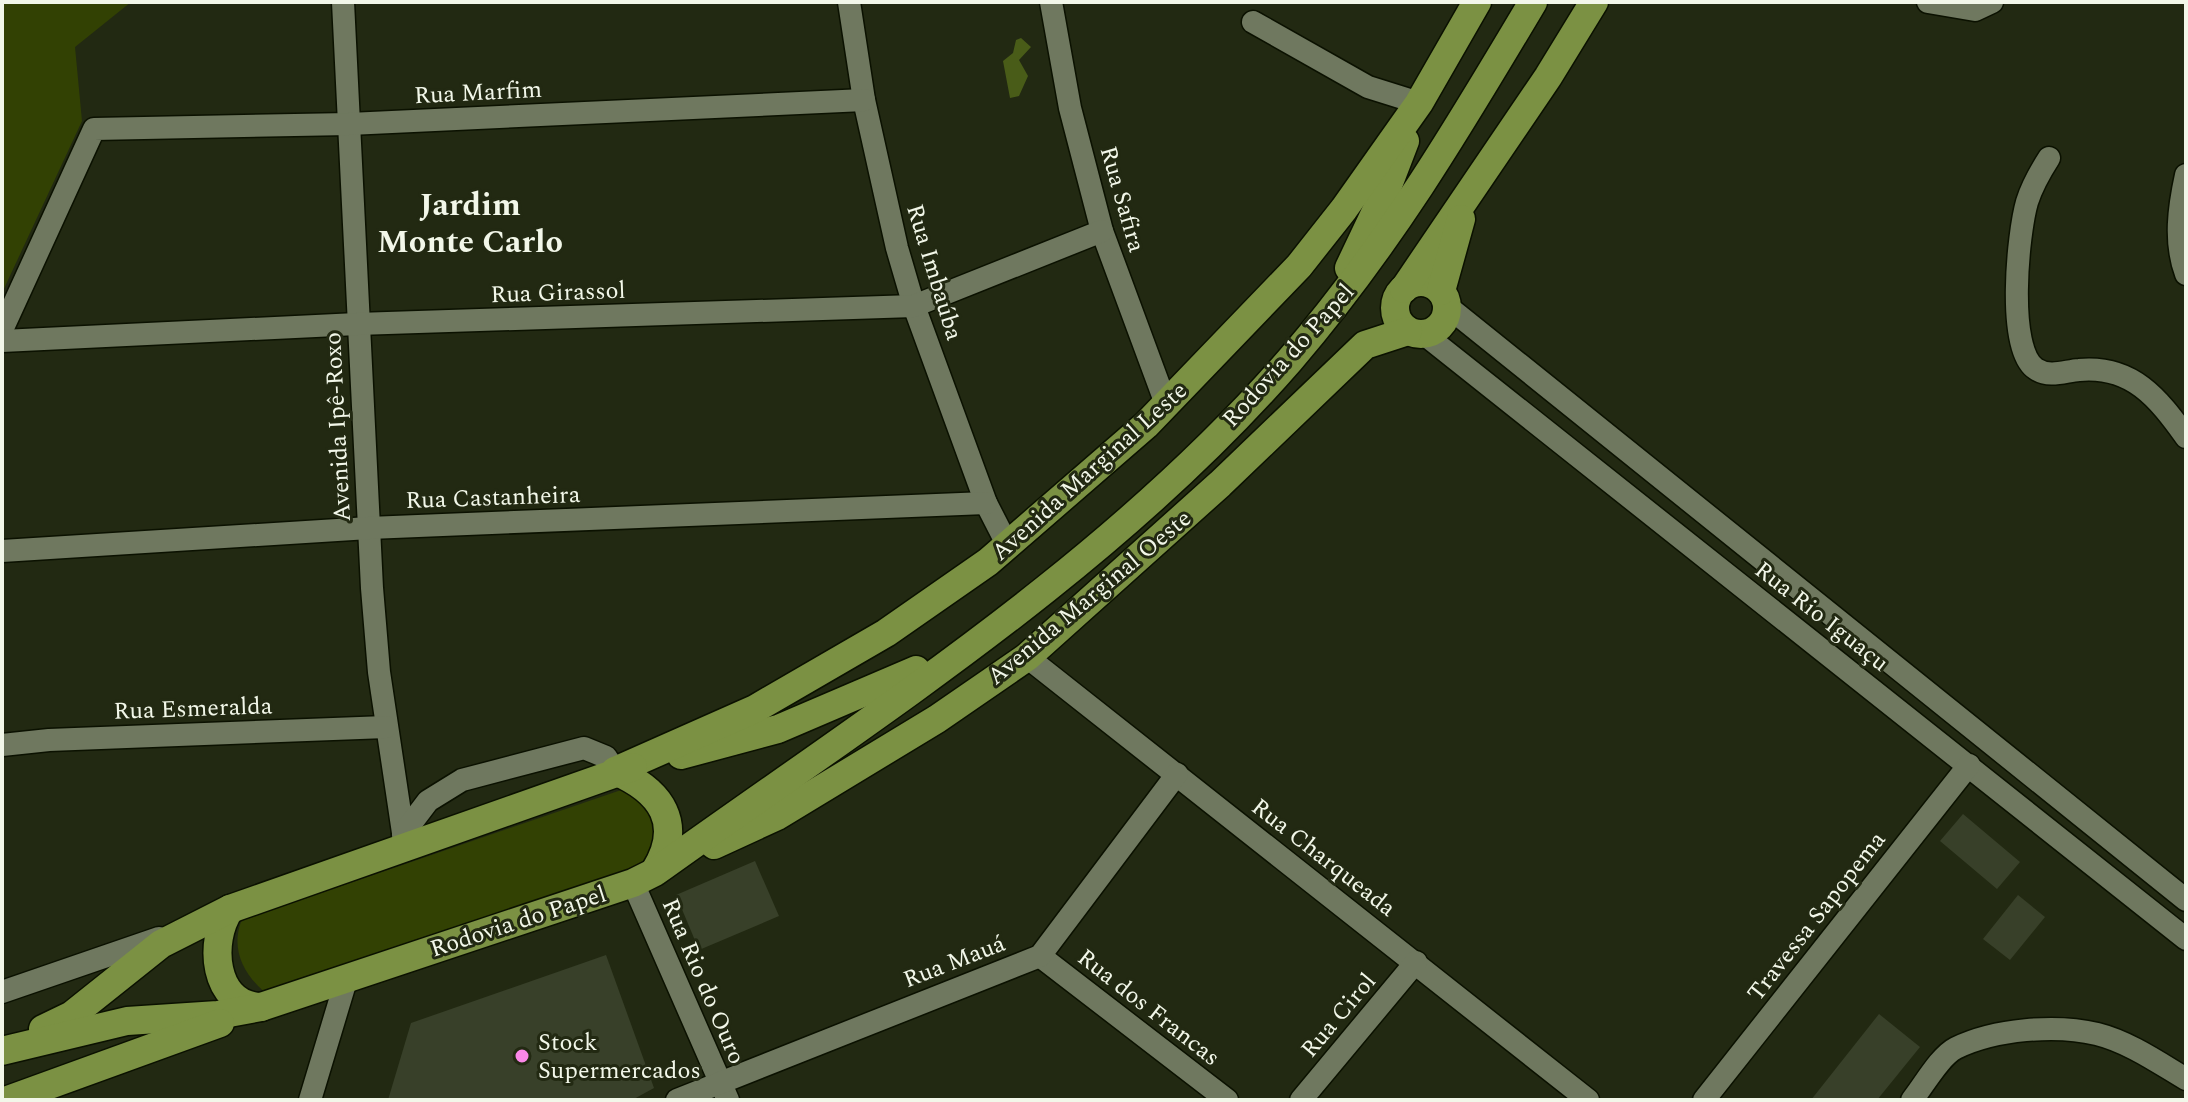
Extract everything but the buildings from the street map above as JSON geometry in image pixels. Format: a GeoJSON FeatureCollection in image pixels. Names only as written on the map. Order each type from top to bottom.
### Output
{"type":"FeatureCollection","features":[{"type":"Feature","properties":{"kind":"main road","name":"Avenida Marginal Leste"},"geometry":{"type":"LineString","coordinates":[[615,771],[755,709],[886,633],[1008,546],[1166,404],[1299,266],[1419,103],[1477,2]]}},
{"type":"Feature","properties":{"kind":"main road","name":"Rodovia do Papel"},"geometry":{"type":"LineString","coordinates":[[2,1050],[127,1021],[218,1015],[261,1007],[644,877],[971,646],[1131,520],[1288,362],[1327,315],[1406,212],[1533,2]]}},
{"type":"Feature","properties":{"kind":"main road"},"geometry":{"type":"LineString","coordinates":[[1468,195],[1439,328],[1416,332],[1395,311],[1404,289],[1594,2]]}},
{"type":"Feature","properties":{"kind":"main road"},"geometry":{"type":"LineString","coordinates":[[1327,315],[1387,188],[1419,103]]}},
{"type":"Feature","properties":{"kind":"main road"},"geometry":{"type":"LineString","coordinates":[[1404,289],[1427,283],[1444,298]]}},
{"type":"Feature","properties":{"kind":"main road","name":"Avenida Marginal Oeste"},"geometry":{"type":"LineString","coordinates":[[644,877],[777,816],[937,719],[1027,657],[1220,484],[1365,345],[1416,332]]}},
{"type":"Feature","properties":{"kind":"main road","name":"Rodovia do Papel"},"geometry":{"type":"LineString","coordinates":[[2,1050],[72,1015],[152,950],[230,909],[404,840],[615,771],[778,729],[971,646]]}},
{"type":"Feature","properties":{"kind":"main road"},"geometry":{"type":"LineString","coordinates":[[615,771],[650,790],[668,821],[668,849],[644,877]]}},
{"type":"Feature","properties":{"kind":"main road"},"geometry":{"type":"LineString","coordinates":[[230,909],[223,919],[216,950],[223,982],[235,999],[248,1007],[261,1007]]}},
{"type":"Feature","properties":{"kind":"main road"},"geometry":{"type":"LineString","coordinates":[[8,1100],[261,1007]]}},
{"type":"Feature","properties":{"kind":"street","name":"Avenida Ipê-Roxo"},"geometry":{"type":"LineString","coordinates":[[343,2],[369,528],[386,727],[404,840]]}},
{"type":"Feature","properties":{"kind":"street","name":"Rua Imbaúba"},"geometry":{"type":"LineString","coordinates":[[849,2],[864,100],[897,248],[914,306],[986,503],[1008,546]]}},
{"type":"Feature","properties":{"kind":"street","name":"Rua Safira"},"geometry":{"type":"LineString","coordinates":[[1051,2],[1070,108],[1102,231],[1166,404]]}},
{"type":"Feature","properties":{"kind":"street"},"geometry":{"type":"LineString","coordinates":[[1928,2],[1975,10],[1992,2]]}},
{"type":"Feature","properties":{"kind":"street"},"geometry":{"type":"LineString","coordinates":[[1253,22],[1345,76],[1419,103]]}},
{"type":"Feature","properties":{"kind":"street","name":"Rua Marfim"},"geometry":{"type":"LineString","coordinates":[[2,330],[94,129],[349,124],[864,100]]}},
{"type":"Feature","properties":{"kind":"street"},"geometry":{"type":"LineString","coordinates":[[2049,158],[2036,178],[2024,221],[2017,330],[2025,355],[2036,369],[2054,374],[2112,370],[2138,381],[2162,404],[2186,437]]}},
{"type":"Feature","properties":{"kind":"street"},"geometry":{"type":"LineString","coordinates":[[2186,175],[2178,209],[2181,261],[2186,274]]}},
{"type":"Feature","properties":{"kind":"street","name":"Rua Girassol"},"geometry":{"type":"LineString","coordinates":[[2,341],[357,324],[914,306],[1102,231]]}},
{"type":"Feature","properties":{"kind":"street","name":"Rua Rio Iguaçu"},"geometry":{"type":"LineString","coordinates":[[1444,298],[2186,900]]}},
{"type":"Feature","properties":{"kind":"street","name":"Rua Rio Iguaçu"},"geometry":{"type":"LineString","coordinates":[[1416,332],[2186,939]]}},
{"type":"Feature","properties":{"kind":"street","name":"Rua Castanheira"},"geometry":{"type":"LineString","coordinates":[[2,551],[369,528],[986,503]]}},
{"type":"Feature","properties":{"kind":"street","name":"Rua Charqueada"},"geometry":{"type":"LineString","coordinates":[[1027,657],[1588,1100]]}},
{"type":"Feature","properties":{"kind":"street","name":"Rua Esmeralda"},"geometry":{"type":"LineString","coordinates":[[2,745],[49,740],[386,727]]}},
{"type":"Feature","properties":{"kind":"street"},"geometry":{"type":"LineString","coordinates":[[404,840],[428,801],[462,780],[584,748],[597,750],[615,771]]}},
{"type":"Feature","properties":{"kind":"street","name":"Travessa Sapopema"},"geometry":{"type":"LineString","coordinates":[[1704,1100],[1969,765]]}},
{"type":"Feature","properties":{"kind":"street","name":"Rua Mauá"},"geometry":{"type":"LineString","coordinates":[[677,1100],[723,1090],[1040,956],[1177,774]]}},
{"type":"Feature","properties":{"kind":"street","name":"Rua Rio do Ouro"},"geometry":{"type":"LineString","coordinates":[[644,877],[723,1090]]}},
{"type":"Feature","properties":{"kind":"street"},"geometry":{"type":"LineString","coordinates":[[2,992],[122,953],[230,909]]}},
{"type":"Feature","properties":{"kind":"street","name":"Rua dos Francas"},"geometry":{"type":"LineString","coordinates":[[1040,956],[1227,1100]]}},
{"type":"Feature","properties":{"kind":"street","name":"Rua Cirol"},"geometry":{"type":"LineString","coordinates":[[1301,1100],[1416,962]]}},
{"type":"Feature","properties":{"kind":"street"},"geometry":{"type":"LineString","coordinates":[[310,1100],[347,977]]}},
{"type":"Feature","properties":{"kind":"street"},"geometry":{"type":"LineString","coordinates":[[1912,1100],[1954,1049],[2001,1034],[2053,1030],[2097,1034],[2145,1055],[2186,1079]]}},
{"type":"Feature","properties":{"kind":"shaded area"},"geometry":{"type":"Polygon","coordinates":[[[2,2],[131,2],[75,47],[82,121],[2,293],[2,2]]]}},
{"type":"Feature","properties":{"kind":"shaded area"},"geometry":{"type":"Polygon","coordinates":[[[1021,38],[1031,47],[1019,60],[1028,76],[1019,96],[1010,98],[1003,61],[1013,53],[1016,40],[1021,38]]]}},
{"type":"Feature","properties":{"kind":"shaded area"},"geometry":{"type":"Polygon","coordinates":[[[624,789],[651,807],[660,863],[270,996],[242,964],[238,933],[241,922],[248,918],[624,789]]]}},
{"type":"Feature","properties":{"kind":"place","name":"Stock Supermercados"},"geometry":{"type":"Point","coordinates":[522,1056]}},
{"type":"Feature","properties":{"kind":"district","name":"Jardim Monte Carlo"},"geometry":{"type":"Point","coordinates":[470,222]}}]}
